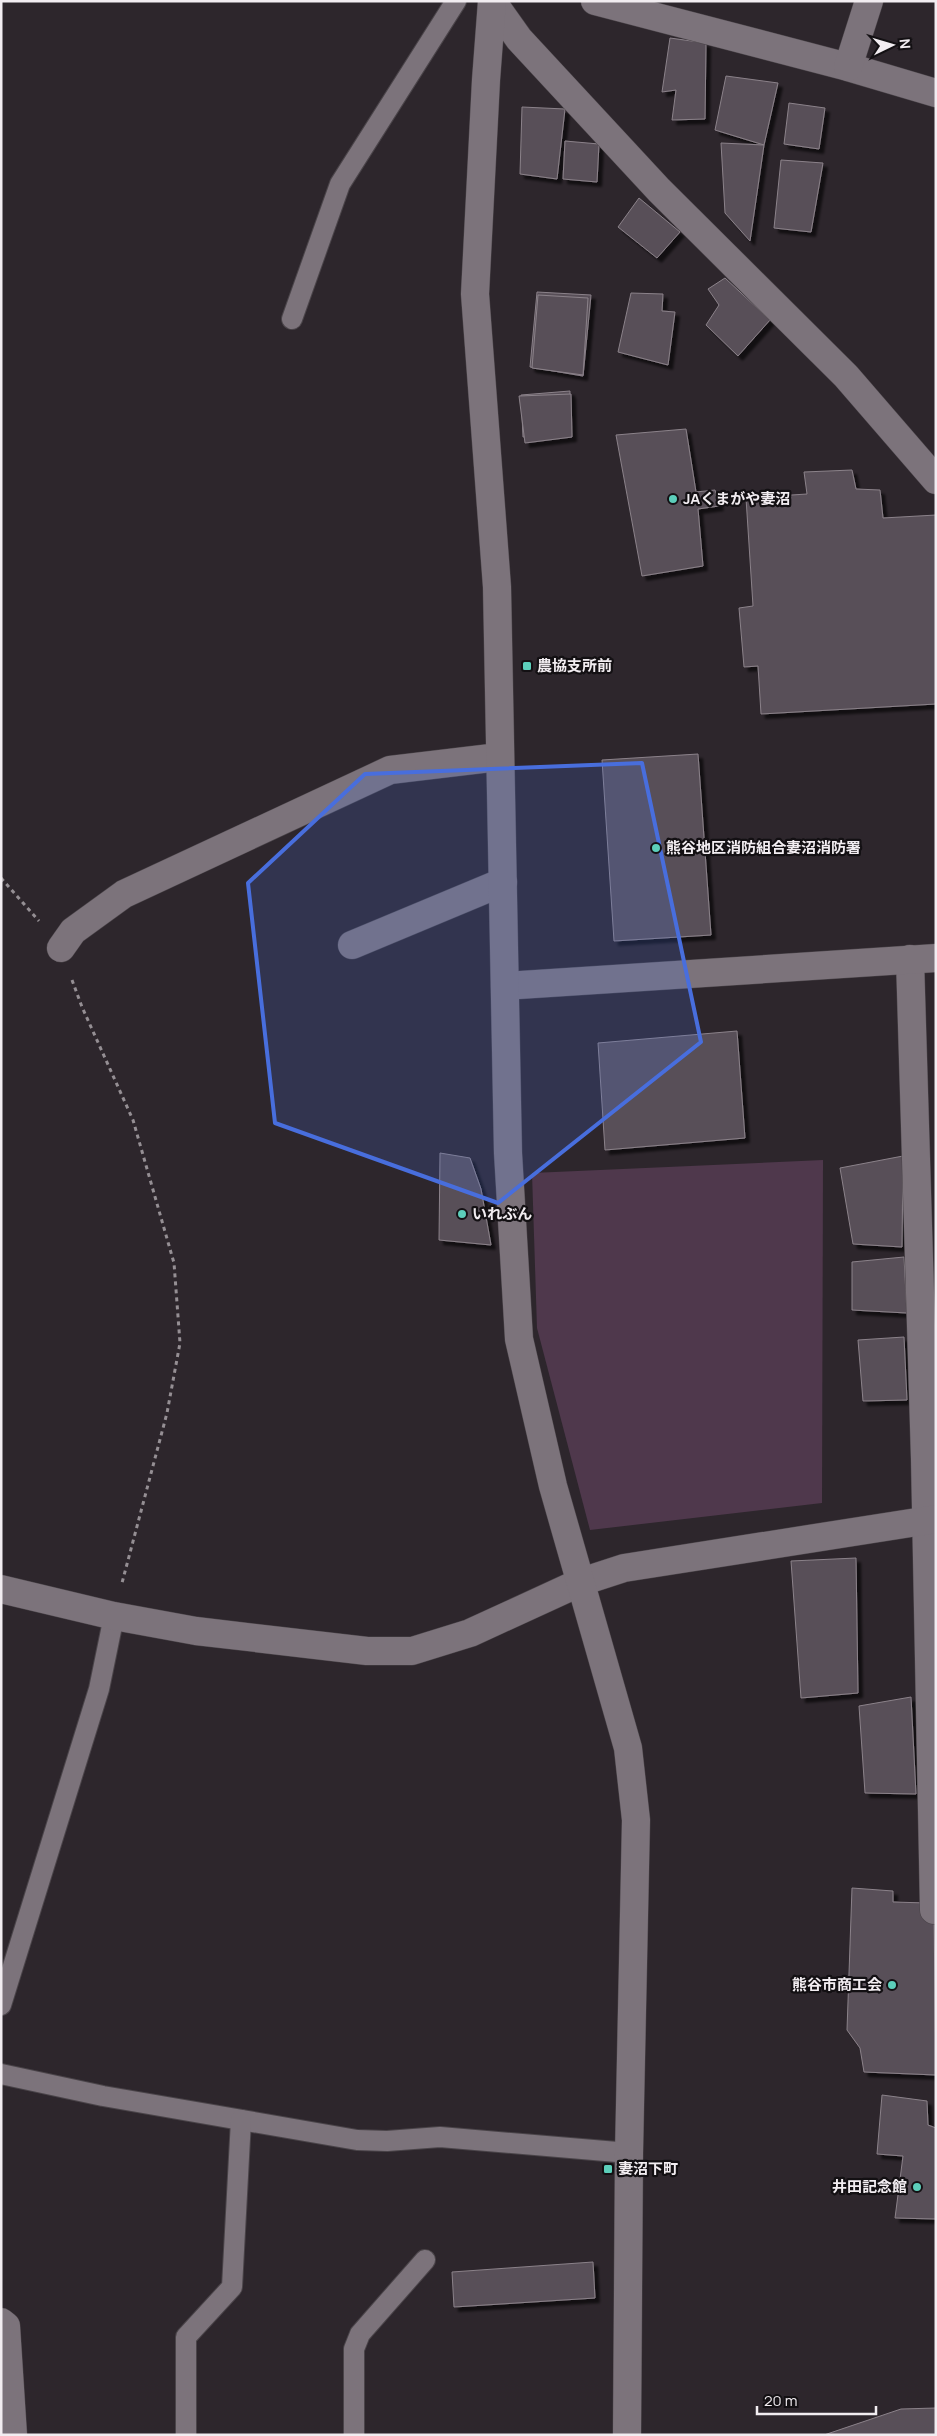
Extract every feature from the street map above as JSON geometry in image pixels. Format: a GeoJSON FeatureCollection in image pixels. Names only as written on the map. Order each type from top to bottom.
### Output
{"type":"FeatureCollection","features":[{"type":"Feature","properties":{"kind":"street"},"geometry":{"type":"LineString","coordinates":[[492,1],[532,54],[659,190],[846,376],[936,480]]}},
{"type":"Feature","properties":{"kind":"street"},"geometry":{"type":"LineString","coordinates":[[492,1],[475,294],[497,587],[508,1153],[519,1339],[552,1486],[628,1748],[636,1820],[629,2153],[627,2435]]}},
{"type":"Feature","properties":{"kind":"street"},"geometry":{"type":"LineString","coordinates":[[595,1],[848,67],[936,93]]}},
{"type":"Feature","properties":{"kind":"street"},"geometry":{"type":"LineString","coordinates":[[848,67],[870,1]]}},
{"type":"Feature","properties":{"kind":"street"},"geometry":{"type":"LineString","coordinates":[[61,948],[73,931],[124,894],[390,770],[499,757]]}},
{"type":"Feature","properties":{"kind":"street"},"geometry":{"type":"LineString","coordinates":[[352,945],[503,882]]}},
{"type":"Feature","properties":{"kind":"street"},"geometry":{"type":"LineString","coordinates":[[505,986],[923,959],[931,1519],[934,1910],[936,1910]]}},
{"type":"Feature","properties":{"kind":"street"},"geometry":{"type":"LineString","coordinates":[[1,1589],[114,1616],[196,1630],[366,1651],[412,1651],[470,1633],[581,1582],[624,1568],[931,1519]]}},
{"type":"Feature","properties":{"kind":"street"},"geometry":{"type":"LineString","coordinates":[[1,2322],[6,2326],[13,2435]]}},
{"type":"Feature","properties":{"kind":"lane"},"geometry":{"type":"LineString","coordinates":[[292,319],[340,184],[456,1]]}},
{"type":"Feature","properties":{"kind":"lane"},"geometry":{"type":"LineString","coordinates":[[1,2005],[99,1689],[114,1616]]}},
{"type":"Feature","properties":{"kind":"lane"},"geometry":{"type":"LineString","coordinates":[[1,2074],[103,2096],[357,2140],[387,2141],[440,2136],[629,2153]]}},
{"type":"Feature","properties":{"kind":"lane"},"geometry":{"type":"LineString","coordinates":[[186,2435],[186,2337],[232,2287],[241,2120]]}},
{"type":"Feature","properties":{"kind":"lane"},"geometry":{"type":"LineString","coordinates":[[354,2435],[354,2349],[360,2334],[425,2260]]}},
{"type":"Feature","properties":{"kind":"path"},"geometry":{"type":"LineString","coordinates":[[1,878],[61,948],[82,1007],[133,1120],[174,1263],[180,1343],[167,1413],[114,1616]]}},
{"type":"Feature","properties":{"kind":"highlighted area"},"geometry":{"type":"Polygon","coordinates":[[[642,763],[701,1042],[498,1203],[275,1123],[248,883],[365,774],[642,763]]]}},
{"type":"Feature","properties":{"kind":"shaded area"},"geometry":{"type":"Polygon","coordinates":[[[823,1160],[822,1503],[590,1530],[537,1328],[532,1173],[823,1160]]]}},
{"type":"Feature","properties":{"kind":"building"},"geometry":{"type":"Polygon","coordinates":[[[670,38],[706,43],[705,119],[672,120],[676,90],[662,92],[670,38]]]}},
{"type":"Feature","properties":{"kind":"building"},"geometry":{"type":"Polygon","coordinates":[[[726,76],[778,83],[764,145],[715,130],[726,76]]]}},
{"type":"Feature","properties":{"kind":"building"},"geometry":{"type":"Polygon","coordinates":[[[789,103],[825,108],[819,149],[784,144],[789,103]]]}},
{"type":"Feature","properties":{"kind":"building"},"geometry":{"type":"Polygon","coordinates":[[[522,107],[565,109],[557,179],[520,174],[522,107]]]}},
{"type":"Feature","properties":{"kind":"building"},"geometry":{"type":"Polygon","coordinates":[[[565,141],[599,144],[597,182],[563,179],[565,141]]]}},
{"type":"Feature","properties":{"kind":"building"},"geometry":{"type":"Polygon","coordinates":[[[721,143],[764,145],[750,241],[725,213],[721,143]]]}},
{"type":"Feature","properties":{"kind":"building"},"geometry":{"type":"Polygon","coordinates":[[[781,160],[823,163],[811,232],[774,228],[781,160]]]}},
{"type":"Feature","properties":{"kind":"building"},"geometry":{"type":"Polygon","coordinates":[[[639,198],[680,232],[657,258],[618,227],[639,198]]]}},
{"type":"Feature","properties":{"kind":"building"},"geometry":{"type":"Polygon","coordinates":[[[725,278],[770,320],[738,356],[706,325],[719,305],[708,289],[725,278]]]}},
{"type":"Feature","properties":{"kind":"building"},"geometry":{"type":"Polygon","coordinates":[[[537,292],[591,295],[583,376],[530,367],[537,292]]]}},
{"type":"Feature","properties":{"kind":"building"},"geometry":{"type":"Polygon","coordinates":[[[631,293],[663,294],[662,311],[675,312],[668,365],[618,352],[631,293]]]}},
{"type":"Feature","properties":{"kind":"building"},"geometry":{"type":"Polygon","coordinates":[[[538,295],[588,298],[583,375],[532,368],[538,295]]]}},
{"type":"Feature","properties":{"kind":"building"},"geometry":{"type":"Polygon","coordinates":[[[570,391],[569,436],[523,437],[521,395],[570,391]]]}},
{"type":"Feature","properties":{"kind":"building"},"geometry":{"type":"Polygon","coordinates":[[[571,394],[572,437],[525,443],[519,396],[571,394]]]}},
{"type":"Feature","properties":{"kind":"building","name":"JAくまがや妻沼"},"geometry":{"type":"Polygon","coordinates":[[[686,429],[696,492],[715,490],[719,506],[698,509],[703,566],[642,576],[616,435],[686,429]]]}},
{"type":"Feature","properties":{"kind":"building"},"geometry":{"type":"Polygon","coordinates":[[[852,470],[856,489],[880,490],[883,518],[936,515],[936,704],[761,714],[758,666],[744,667],[739,608],[753,606],[746,498],[807,494],[804,472],[852,470]]]}},
{"type":"Feature","properties":{"kind":"building","name":"熊谷地区消防組合妻沼消防署"},"geometry":{"type":"Polygon","coordinates":[[[698,754],[711,935],[614,941],[602,760],[698,754]]]}},
{"type":"Feature","properties":{"kind":"building"},"geometry":{"type":"Polygon","coordinates":[[[737,1031],[745,1138],[605,1150],[598,1043],[737,1031]]]}},
{"type":"Feature","properties":{"kind":"building","name":"いれぶん"},"geometry":{"type":"Polygon","coordinates":[[[440,1153],[470,1158],[481,1189],[491,1245],[439,1240],[440,1153]]]}},
{"type":"Feature","properties":{"kind":"building"},"geometry":{"type":"Polygon","coordinates":[[[903,1156],[902,1247],[853,1244],[840,1168],[903,1156]]]}},
{"type":"Feature","properties":{"kind":"building"},"geometry":{"type":"Polygon","coordinates":[[[904,1257],[907,1313],[852,1310],[852,1262],[904,1257]]]}},
{"type":"Feature","properties":{"kind":"building"},"geometry":{"type":"Polygon","coordinates":[[[904,1337],[907,1400],[863,1401],[858,1340],[904,1337]]]}},
{"type":"Feature","properties":{"kind":"building"},"geometry":{"type":"Polygon","coordinates":[[[856,1558],[858,1693],[801,1698],[791,1561],[856,1558]]]}},
{"type":"Feature","properties":{"kind":"building"},"geometry":{"type":"Polygon","coordinates":[[[911,1697],[916,1794],[865,1793],[859,1706],[911,1697]]]}},
{"type":"Feature","properties":{"kind":"building","name":"熊谷市商工会"},"geometry":{"type":"Polygon","coordinates":[[[852,1888],[893,1891],[893,1902],[927,1903],[934,1914],[936,2075],[864,2072],[860,2048],[847,2030],[852,1888]]]}},
{"type":"Feature","properties":{"kind":"building","name":"井田記念館"},"geometry":{"type":"Polygon","coordinates":[[[882,2095],[927,2101],[928,2125],[936,2128],[936,2219],[895,2218],[903,2156],[877,2154],[882,2095]]]}},
{"type":"Feature","properties":{"kind":"building"},"geometry":{"type":"Polygon","coordinates":[[[593,2262],[595,2298],[454,2307],[452,2272],[593,2262]]]}},
{"type":"Feature","properties":{"kind":"building"},"geometry":{"type":"Polygon","coordinates":[[[936,2408],[936,2435],[824,2435],[901,2409],[936,2408]]]}},
{"type":"Feature","properties":{"kind":"place","name":"JAくまがや妻沼"},"geometry":{"type":"Point","coordinates":[673,499]}},
{"type":"Feature","properties":{"kind":"place","name":"農協支所前"},"geometry":{"type":"Point","coordinates":[527,666]}},
{"type":"Feature","properties":{"kind":"place","name":"熊谷地区消防組合妻沼消防署"},"geometry":{"type":"Point","coordinates":[656,848]}},
{"type":"Feature","properties":{"kind":"place","name":"いれぶん"},"geometry":{"type":"Point","coordinates":[462,1214]}},
{"type":"Feature","properties":{"kind":"place","name":"熊谷市商工会"},"geometry":{"type":"Point","coordinates":[892,1985]}},
{"type":"Feature","properties":{"kind":"place","name":"妻沼下町"},"geometry":{"type":"Point","coordinates":[608,2169]}},
{"type":"Feature","properties":{"kind":"place","name":"井田記念館"},"geometry":{"type":"Point","coordinates":[917,2187]}}]}
